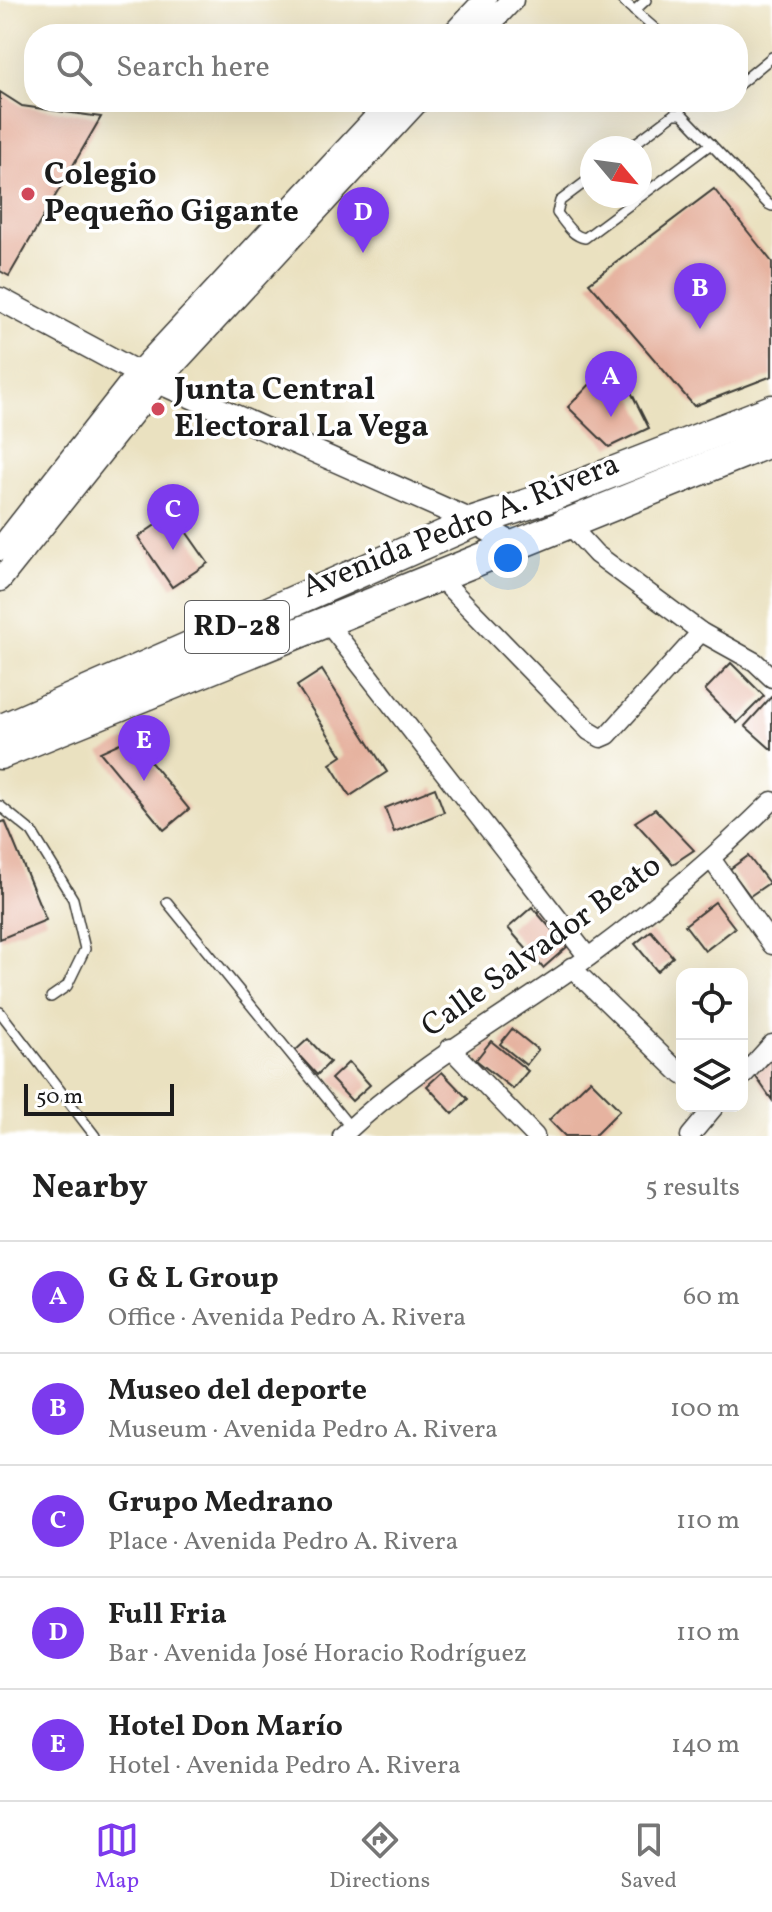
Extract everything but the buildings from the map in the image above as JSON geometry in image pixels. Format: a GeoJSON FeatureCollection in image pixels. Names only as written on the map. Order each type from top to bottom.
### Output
{"type":"FeatureCollection","features":[{"type":"Feature","properties":{"kind":"main road","name":"Avenida Pedro A. Rivera"},"geometry":{"type":"LineString","coordinates":[[0,730],[474,522],[549,497],[772,410]]}},
{"type":"Feature","properties":{"kind":"main road","name":"Avenida Pedro A. Rivera"},"geometry":{"type":"LineString","coordinates":[[0,754],[772,441]]}},
{"type":"Feature","properties":{"kind":"street"},"geometry":{"type":"LineString","coordinates":[[462,24],[485,0]]}},
{"type":"Feature","properties":{"kind":"street"},"geometry":{"type":"LineString","coordinates":[[489,24],[512,0]]}},
{"type":"Feature","properties":{"kind":"street"},"geometry":{"type":"LineString","coordinates":[[0,549],[381,112]]}},
{"type":"Feature","properties":{"kind":"street"},"geometry":{"type":"LineString","coordinates":[[0,580],[148,378],[407,112]]}},
{"type":"Feature","properties":{"kind":"street"},"geometry":{"type":"LineString","coordinates":[[0,299],[148,378],[474,522],[513,544]]}},
{"type":"Feature","properties":{"kind":"street"},"geometry":{"type":"LineString","coordinates":[[549,497],[566,523],[596,554],[701,632],[755,662],[772,678]]}},
{"type":"Feature","properties":{"kind":"street"},"geometry":{"type":"LineString","coordinates":[[437,575],[589,731],[601,738],[608,735],[701,632]]}},
{"type":"Feature","properties":{"kind":"street"},"geometry":{"type":"LineString","coordinates":[[326,621],[588,957]]}},
{"type":"Feature","properties":{"kind":"street","name":"Calle Salvador Beato"},"geometry":{"type":"LineString","coordinates":[[347,1132],[450,1048],[588,957],[712,860],[772,801]]}},
{"type":"Feature","properties":{"kind":"street"},"geometry":{"type":"LineString","coordinates":[[712,860],[772,945]]}},
{"type":"Feature","properties":{"kind":"street"},"geometry":{"type":"LineString","coordinates":[[571,967],[676,1069]]}},
{"type":"Feature","properties":{"kind":"street"},"geometry":{"type":"LineString","coordinates":[[748,1070],[772,1044]]}},
{"type":"Feature","properties":{"kind":"street"},"geometry":{"type":"LineString","coordinates":[[450,1048],[535,1136]]}},
{"type":"Feature","properties":{"kind":"street"},"geometry":{"type":"LineString","coordinates":[[690,1136],[709,1112]]}},
{"type":"Feature","properties":{"kind":"lane"},"geometry":{"type":"LineString","coordinates":[[622,0],[649,24]]}},
{"type":"Feature","properties":{"kind":"lane"},"geometry":{"type":"LineString","coordinates":[[634,11],[646,0]]}},
{"type":"Feature","properties":{"kind":"lane"},"geometry":{"type":"LineString","coordinates":[[748,77],[772,57]]}},
{"type":"Feature","properties":{"kind":"lane"},"geometry":{"type":"LineString","coordinates":[[645,136],[674,114],[682,114],[772,206]]}},
{"type":"Feature","properties":{"kind":"lane"},"geometry":{"type":"LineString","coordinates":[[652,188],[711,144]]}},
{"type":"Feature","properties":{"kind":"lane"},"geometry":{"type":"LineString","coordinates":[[580,186],[560,201],[557,213],[575,235],[585,238],[625,208]]}},
{"type":"Feature","properties":{"kind":"lane"},"geometry":{"type":"LineString","coordinates":[[0,806],[32,832],[73,899],[85,949],[67,986],[51,997]]}},
{"type":"Feature","properties":{"kind":"lane"},"geometry":{"type":"LineString","coordinates":[[167,902],[347,1132]]}},
{"type":"Feature","properties":{"kind":"lane"},"geometry":{"type":"LineString","coordinates":[[0,1012],[95,1136]]}},
{"type":"Feature","properties":{"kind":"place","name":"Colegio Pequeño Gigante"},"geometry":{"type":"Point","coordinates":[28,194]}},
{"type":"Feature","properties":{"kind":"place","name":"Full Fria"},"geometry":{"type":"Point","coordinates":[363,253]}},
{"type":"Feature","properties":{"kind":"place","name":"Museo del deporte"},"geometry":{"type":"Point","coordinates":[700,329]}},
{"type":"Feature","properties":{"kind":"place","name":"Junta Central Electoral La Vega"},"geometry":{"type":"Point","coordinates":[158,409]}},
{"type":"Feature","properties":{"kind":"place","name":"G & L Group"},"geometry":{"type":"Point","coordinates":[611,417]}},
{"type":"Feature","properties":{"kind":"place","name":"Grupo Medrano"},"geometry":{"type":"Point","coordinates":[173,550]}},
{"type":"Feature","properties":{"kind":"place","name":"Hotel Don Marío"},"geometry":{"type":"Point","coordinates":[144,781]}}]}
